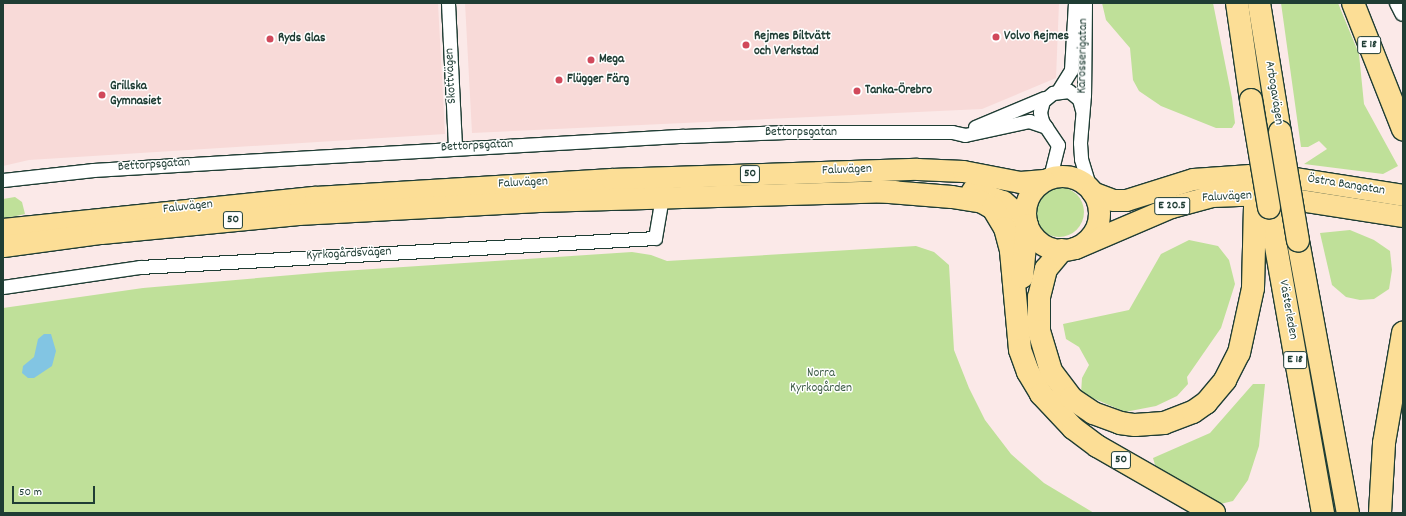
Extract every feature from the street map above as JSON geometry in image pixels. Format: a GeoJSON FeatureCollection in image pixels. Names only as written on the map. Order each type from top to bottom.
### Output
{"type":"FeatureCollection","features":[{"type":"Feature","properties":{"kind":"highway","name":"Arbogavägen"},"geometry":{"type":"LineString","coordinates":[[1236,3],[1264,178]]}},
{"type":"Feature","properties":{"kind":"highway","name":"Arbogavägen"},"geometry":{"type":"LineString","coordinates":[[1259,3],[1290,186]]}},
{"type":"Feature","properties":{"kind":"highway","name":"E 18"},"geometry":{"type":"LineString","coordinates":[[1354,3],[1403,129]]}},
{"type":"Feature","properties":{"kind":"highway","name":"E 18"},"geometry":{"type":"LineString","coordinates":[[1386,87],[1399,96],[1403,102]]}},
{"type":"Feature","properties":{"kind":"highway","name":"E 18"},"geometry":{"type":"LineString","coordinates":[[1091,190],[1098,208],[1096,226],[1087,240],[1069,249],[1046,269],[1038,297],[1039,331],[1051,371],[1072,398],[1093,413],[1127,424],[1164,423],[1179,419],[1206,403],[1225,380],[1239,353],[1253,288],[1262,207],[1251,100]]}},
{"type":"Feature","properties":{"kind":"highway","name":"Faluvägen"},"geometry":{"type":"LineString","coordinates":[[3,229],[232,204],[445,197],[917,169],[963,171],[1020,182],[1047,178]]}},
{"type":"Feature","properties":{"kind":"highway","name":"Faluvägen"},"geometry":{"type":"LineString","coordinates":[[1091,190],[1113,200],[1126,200],[1169,185],[1209,176],[1250,175],[1290,186]]}},
{"type":"Feature","properties":{"kind":"highway","name":"E 20.5"},"geometry":{"type":"LineString","coordinates":[[1047,178],[1071,176],[1091,190]]}},
{"type":"Feature","properties":{"kind":"highway","name":"50"},"geometry":{"type":"LineString","coordinates":[[1017,312],[1026,252],[1027,199],[1034,188],[1047,178]]}},
{"type":"Feature","properties":{"kind":"highway","name":"Västerleden"},"geometry":{"type":"LineString","coordinates":[[1264,178],[1262,207],[1322,513]]}},
{"type":"Feature","properties":{"kind":"highway","name":"Västerleden"},"geometry":{"type":"LineString","coordinates":[[1290,186],[1298,241],[1348,513]]}},
{"type":"Feature","properties":{"kind":"highway","name":"Faluvägen"},"geometry":{"type":"LineString","coordinates":[[1069,249],[1170,207],[1194,199],[1290,186]]}},
{"type":"Feature","properties":{"kind":"highway","name":"Östra Bangatan"},"geometry":{"type":"LineString","coordinates":[[1290,186],[1403,195]]}},
{"type":"Feature","properties":{"kind":"highway","name":"Östra Bangatan"},"geometry":{"type":"LineString","coordinates":[[1290,186],[1374,211],[1403,216]]}},
{"type":"Feature","properties":{"kind":"highway","name":"Faluvägen"},"geometry":{"type":"LineString","coordinates":[[3,246],[224,220],[445,197],[662,197],[973,190],[1003,201],[1026,224]]}},
{"type":"Feature","properties":{"kind":"highway","name":"50"},"geometry":{"type":"LineString","coordinates":[[877,191],[952,197],[982,202],[993,208],[1001,218],[1008,238],[1017,312],[1018,338],[1023,360],[1034,384],[1050,407],[1097,446],[1214,513]]}},
{"type":"Feature","properties":{"kind":"highway"},"geometry":{"type":"LineString","coordinates":[[1374,211],[1381,203],[1403,200]]}},
{"type":"Feature","properties":{"kind":"highway"},"geometry":{"type":"LineString","coordinates":[[1026,224],[1033,236],[1043,245],[1069,249]]}},
{"type":"Feature","properties":{"kind":"highway"},"geometry":{"type":"LineString","coordinates":[[1380,513],[1384,443],[1403,333]]}},
{"type":"Feature","properties":{"kind":"street","name":"Skottvägen"},"geometry":{"type":"LineString","coordinates":[[448,3],[455,148]]}},
{"type":"Feature","properties":{"kind":"street","name":"Karosserigatan"},"geometry":{"type":"LineString","coordinates":[[1058,91],[1071,70],[1075,3]]}},
{"type":"Feature","properties":{"kind":"street","name":"Karosserigatan"},"geometry":{"type":"LineString","coordinates":[[1085,3],[1080,151],[1091,190]]}},
{"type":"Feature","properties":{"kind":"street"},"geometry":{"type":"LineString","coordinates":[[1398,3],[1403,13]]}},
{"type":"Feature","properties":{"kind":"street","name":"Karosserigatan"},"geometry":{"type":"LineString","coordinates":[[1044,98],[1058,91],[1069,91],[1076,96],[1082,110]]}},
{"type":"Feature","properties":{"kind":"street","name":"Bettorpsgatan"},"geometry":{"type":"LineString","coordinates":[[952,132],[987,123],[1044,98]]}},
{"type":"Feature","properties":{"kind":"street"},"geometry":{"type":"LineString","coordinates":[[1044,98],[1040,112],[1046,128],[1058,145],[1047,178]]}},
{"type":"Feature","properties":{"kind":"street","name":"Bettorpsgatan"},"geometry":{"type":"LineString","coordinates":[[3,180],[93,170],[455,148],[786,132],[952,132],[974,134],[1024,121],[1046,128]]}},
{"type":"Feature","properties":{"kind":"street","name":"Kyrkogårdsvägen"},"geometry":{"type":"LineString","coordinates":[[3,287],[140,267],[655,238],[662,197]]}},
{"type":"Feature","properties":{"kind":"shaded area"},"geometry":{"type":"Polygon","coordinates":[[[3,3],[438,3],[445,134],[29,160],[3,166],[3,3]]]}},
{"type":"Feature","properties":{"kind":"shaded area"},"geometry":{"type":"Polygon","coordinates":[[[465,3],[1059,3],[1056,78],[982,109],[472,133],[465,3]]]}},
{"type":"Feature","properties":{"kind":"green space"},"geometry":{"type":"Polygon","coordinates":[[[1102,3],[1213,3],[1232,98],[1235,123],[1232,128],[1216,128],[1161,106],[1139,91],[1133,80],[1130,48],[1106,20],[1102,3]]]}},
{"type":"Feature","properties":{"kind":"green space"},"geometry":{"type":"Polygon","coordinates":[[[1281,3],[1338,3],[1359,54],[1364,104],[1398,166],[1383,174],[1304,164],[1327,149],[1319,141],[1308,147],[1301,147],[1281,3]]]}},
{"type":"Feature","properties":{"kind":"green space"},"geometry":{"type":"Polygon","coordinates":[[[1059,187],[1069,189],[1077,194],[1082,202],[1084,212],[1082,222],[1077,230],[1069,235],[1059,237],[1049,235],[1041,230],[1036,222],[1034,212],[1036,202],[1041,194],[1049,189],[1059,187]]]}},
{"type":"Feature","properties":{"kind":"green space"},"geometry":{"type":"Polygon","coordinates":[[[15,197],[22,202],[25,214],[3,219],[3,199],[15,197]]]}},
{"type":"Feature","properties":{"kind":"green space"},"geometry":{"type":"Polygon","coordinates":[[[1350,230],[1374,240],[1390,251],[1392,270],[1389,289],[1374,299],[1360,300],[1346,297],[1332,285],[1320,233],[1350,230]]]}},
{"type":"Feature","properties":{"kind":"green space"},"geometry":{"type":"Polygon","coordinates":[[[1189,240],[1218,246],[1229,260],[1235,284],[1221,328],[1187,377],[1188,384],[1177,396],[1156,406],[1125,412],[1081,393],[1082,378],[1089,365],[1079,347],[1066,339],[1063,324],[1129,310],[1161,254],[1189,240]]]}},
{"type":"Feature","properties":{"kind":"green space","name":"Norra Kyrkogården"},"geometry":{"type":"Polygon","coordinates":[[[916,246],[934,252],[949,265],[954,350],[969,388],[985,420],[1011,454],[1044,483],[1094,513],[3,513],[3,308],[143,288],[327,272],[632,252],[651,255],[667,261],[916,246]]]}},
{"type":"Feature","properties":{"kind":"green space"},"geometry":{"type":"Polygon","coordinates":[[[1253,384],[1265,384],[1259,446],[1248,480],[1233,501],[1216,505],[1155,465],[1153,458],[1210,433],[1253,384]]]}},
{"type":"Feature","properties":{"kind":"water"},"geometry":{"type":"Polygon","coordinates":[[[44,334],[51,334],[56,351],[52,366],[34,378],[28,378],[22,373],[23,366],[34,357],[38,339],[44,334]]]}},
{"type":"Feature","properties":{"kind":"place","name":"Volvo Rejmes"},"geometry":{"type":"Point","coordinates":[996,37]}},
{"type":"Feature","properties":{"kind":"place","name":"Ryds Glas"},"geometry":{"type":"Point","coordinates":[270,39]}},
{"type":"Feature","properties":{"kind":"place","name":"Rejmes Biltvätt och Verkstad"},"geometry":{"type":"Point","coordinates":[746,45]}},
{"type":"Feature","properties":{"kind":"place","name":"Mega"},"geometry":{"type":"Point","coordinates":[591,60]}},
{"type":"Feature","properties":{"kind":"place","name":"Flügger Färg"},"geometry":{"type":"Point","coordinates":[559,80]}},
{"type":"Feature","properties":{"kind":"place","name":"Tanka-Örebro"},"geometry":{"type":"Point","coordinates":[857,91]}},
{"type":"Feature","properties":{"kind":"place","name":"Grillska Gymnasiet"},"geometry":{"type":"Point","coordinates":[102,95]}}]}
